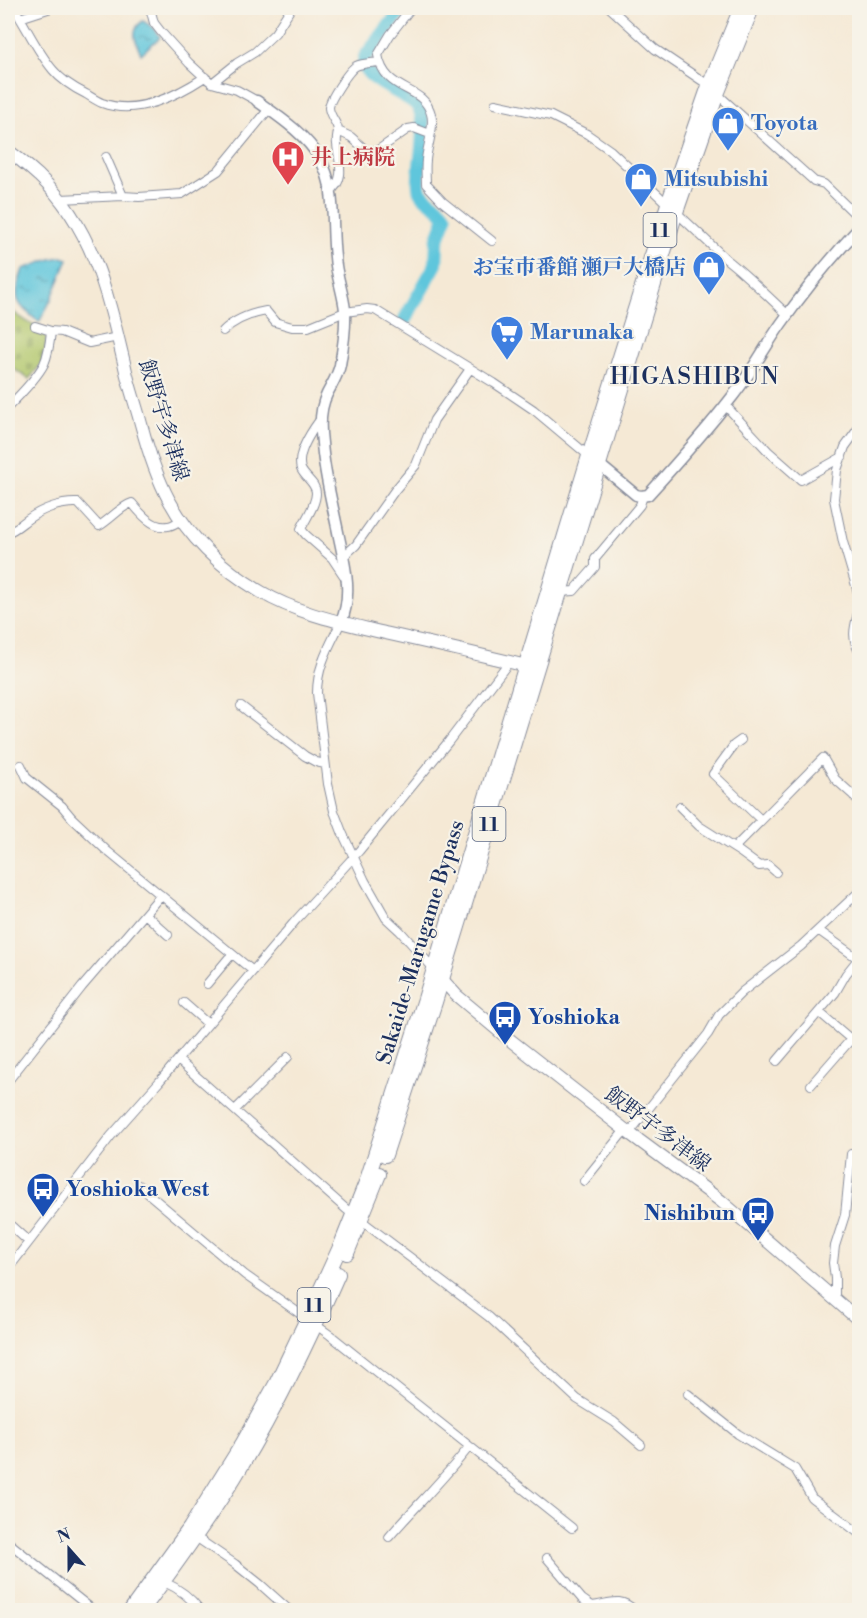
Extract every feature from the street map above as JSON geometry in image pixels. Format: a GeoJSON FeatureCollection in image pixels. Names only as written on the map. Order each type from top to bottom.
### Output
{"type":"FeatureCollection","features":[{"type":"Feature","properties":{"kind":"highway","name":"Sakaide-Marugame Bypass"},"geometry":{"type":"LineString","coordinates":[[142,1611],[164,1582],[191,1529],[243,1443],[311,1322],[341,1245],[357,1218],[475,862],[531,667],[672,208],[741,8]]}},
{"type":"Feature","properties":{"kind":"highway","name":"Sakaide-Marugame Bypass"},"geometry":{"type":"LineString","coordinates":[[713,90],[752,8]]}},
{"type":"Feature","properties":{"kind":"highway","name":"Sakaide-Marugame Bypass"},"geometry":{"type":"LineString","coordinates":[[531,667],[560,592],[594,460]]}},
{"type":"Feature","properties":{"kind":"highway","name":"Sakaide-Marugame Bypass"},"geometry":{"type":"LineString","coordinates":[[131,1611],[191,1529]]}},
{"type":"Feature","properties":{"kind":"main road","name":"飯野宇多津線"},"geometry":{"type":"LineString","coordinates":[[8,151],[53,188],[77,222],[89,244],[104,285],[147,446],[168,499],[192,535],[219,563],[263,593],[299,609],[341,622],[531,667]]}},
{"type":"Feature","properties":{"kind":"main road","name":"飯野宇多津線"},"geometry":{"type":"LineString","coordinates":[[438,974],[456,995],[505,1036],[627,1132],[721,1201],[860,1321]]}},
{"type":"Feature","properties":{"kind":"street"},"geometry":{"type":"LineString","coordinates":[[14,8],[47,62],[60,78],[103,103],[132,108],[153,103],[209,80],[262,46],[275,33],[291,8]]}},
{"type":"Feature","properties":{"kind":"street"},"geometry":{"type":"LineString","coordinates":[[20,18],[51,8]]}},
{"type":"Feature","properties":{"kind":"street"},"geometry":{"type":"LineString","coordinates":[[150,8],[154,23],[160,32],[189,63],[209,80],[237,90],[269,109],[292,128],[320,158],[326,171],[330,191],[335,257],[345,312],[339,367],[326,396],[321,434],[323,456],[344,556],[348,593],[345,613],[327,650],[317,682],[325,764],[337,819],[365,881],[386,918],[438,974]]}},
{"type":"Feature","properties":{"kind":"street"},"geometry":{"type":"LineString","coordinates":[[610,8],[655,49],[704,81],[814,181],[824,184],[860,219]]}},
{"type":"Feature","properties":{"kind":"street"},"geometry":{"type":"LineString","coordinates":[[408,9],[378,55],[380,67],[387,78],[425,100],[432,115],[426,160],[426,184],[443,202],[492,241]]}},
{"type":"Feature","properties":{"kind":"street"},"geometry":{"type":"LineString","coordinates":[[379,62],[355,66],[331,100],[330,114],[338,131],[351,137],[368,152],[378,150],[408,129],[414,128],[430,134]]}},
{"type":"Feature","properties":{"kind":"street"},"geometry":{"type":"LineString","coordinates":[[495,104],[551,116],[587,134],[610,150],[788,315]]}},
{"type":"Feature","properties":{"kind":"street"},"geometry":{"type":"LineString","coordinates":[[61,199],[182,194],[218,171],[269,109]]}},
{"type":"Feature","properties":{"kind":"street"},"geometry":{"type":"LineString","coordinates":[[330,191],[338,182],[341,167],[336,138],[338,131]]}},
{"type":"Feature","properties":{"kind":"street"},"geometry":{"type":"LineString","coordinates":[[106,157],[123,196]]}},
{"type":"Feature","properties":{"kind":"street"},"geometry":{"type":"LineString","coordinates":[[223,331],[248,314],[266,311],[275,322],[292,327],[308,327],[345,312],[375,310],[534,410],[636,495],[643,496],[648,495],[746,379],[788,315],[822,269],[860,227]]}},
{"type":"Feature","properties":{"kind":"street"},"geometry":{"type":"LineString","coordinates":[[35,326],[62,332],[89,343],[118,337]]}},
{"type":"Feature","properties":{"kind":"street"},"geometry":{"type":"LineString","coordinates":[[8,407],[43,365],[49,350],[51,331]]}},
{"type":"Feature","properties":{"kind":"street"},"geometry":{"type":"LineString","coordinates":[[344,556],[356,545],[416,465],[434,420],[470,369]]}},
{"type":"Feature","properties":{"kind":"street"},"geometry":{"type":"LineString","coordinates":[[725,405],[768,451],[801,480],[842,457]]}},
{"type":"Feature","properties":{"kind":"street"},"geometry":{"type":"LineString","coordinates":[[322,420],[306,440],[301,459],[301,470],[316,491],[315,502],[301,529],[332,558],[346,579]]}},
{"type":"Feature","properties":{"kind":"street"},"geometry":{"type":"LineString","coordinates":[[860,426],[845,447],[837,470],[834,499],[843,542],[860,599]]}},
{"type":"Feature","properties":{"kind":"street"},"geometry":{"type":"LineString","coordinates":[[560,592],[574,591],[595,567],[595,559],[640,505],[643,496]]}},
{"type":"Feature","properties":{"kind":"street"},"geometry":{"type":"LineString","coordinates":[[8,532],[31,517],[68,502],[78,503],[99,526],[132,503],[149,521],[159,526],[169,526],[181,520]]}},
{"type":"Feature","properties":{"kind":"street"},"geometry":{"type":"LineString","coordinates":[[859,611],[854,632],[855,645],[860,653]]}},
{"type":"Feature","properties":{"kind":"street"},"geometry":{"type":"LineString","coordinates":[[8,1269],[111,1136],[296,920],[354,856],[449,741],[509,662]]}},
{"type":"Feature","properties":{"kind":"street"},"geometry":{"type":"LineString","coordinates":[[241,706],[305,756],[315,762],[325,764]]}},
{"type":"Feature","properties":{"kind":"street"},"geometry":{"type":"LineString","coordinates":[[741,741],[734,745],[713,774],[761,820]]}},
{"type":"Feature","properties":{"kind":"street"},"geometry":{"type":"LineString","coordinates":[[734,848],[823,758],[835,779],[860,804]]}},
{"type":"Feature","properties":{"kind":"street"},"geometry":{"type":"LineString","coordinates":[[21,765],[27,778],[62,806],[89,834],[253,971]]}},
{"type":"Feature","properties":{"kind":"street"},"geometry":{"type":"LineString","coordinates":[[680,807],[699,826],[759,866],[768,865],[776,872]]}},
{"type":"Feature","properties":{"kind":"street"},"geometry":{"type":"LineString","coordinates":[[584,1181],[708,1034],[719,1015],[742,992],[801,946],[860,891]]}},
{"type":"Feature","properties":{"kind":"street"},"geometry":{"type":"LineString","coordinates":[[8,1081],[82,987],[161,895]]}},
{"type":"Feature","properties":{"kind":"street"},"geometry":{"type":"LineString","coordinates":[[145,914],[168,934]]}},
{"type":"Feature","properties":{"kind":"street"},"geometry":{"type":"LineString","coordinates":[[777,1061],[836,993],[846,974],[859,959],[818,930]]}},
{"type":"Feature","properties":{"kind":"street"},"geometry":{"type":"LineString","coordinates":[[207,984],[232,954]]}},
{"type":"Feature","properties":{"kind":"street"},"geometry":{"type":"LineString","coordinates":[[184,1003],[208,1024]]}},
{"type":"Feature","properties":{"kind":"street"},"geometry":{"type":"LineString","coordinates":[[819,1012],[860,1047]]}},
{"type":"Feature","properties":{"kind":"street"},"geometry":{"type":"LineString","coordinates":[[811,1085],[860,1029]]}},
{"type":"Feature","properties":{"kind":"street"},"geometry":{"type":"LineString","coordinates":[[235,1110],[288,1057]]}},
{"type":"Feature","properties":{"kind":"street"},"geometry":{"type":"LineString","coordinates":[[178,1060],[357,1218],[489,1317],[577,1399],[614,1422],[640,1445]]}},
{"type":"Feature","properties":{"kind":"street"},"geometry":{"type":"LineString","coordinates":[[835,1299],[833,1263],[835,1246],[844,1215],[850,1154]]}},
{"type":"Feature","properties":{"kind":"street"},"geometry":{"type":"LineString","coordinates":[[138,1185],[245,1275],[311,1322],[572,1528]]}},
{"type":"Feature","properties":{"kind":"street"},"geometry":{"type":"LineString","coordinates":[[8,1223],[29,1242]]}},
{"type":"Feature","properties":{"kind":"street"},"geometry":{"type":"LineString","coordinates":[[688,1394],[738,1434],[795,1469],[812,1498],[860,1534]]}},
{"type":"Feature","properties":{"kind":"street"},"geometry":{"type":"LineString","coordinates":[[388,1537],[450,1471],[469,1447]]}},
{"type":"Feature","properties":{"kind":"street"},"geometry":{"type":"LineString","coordinates":[[191,1529],[201,1540],[260,1584],[289,1611]]}},
{"type":"Feature","properties":{"kind":"street"},"geometry":{"type":"LineString","coordinates":[[8,1542],[93,1611]]}},
{"type":"Feature","properties":{"kind":"street"},"geometry":{"type":"LineString","coordinates":[[547,1558],[582,1599],[591,1606],[618,1600],[634,1611]]}},
{"type":"Feature","properties":{"kind":"street"},"geometry":{"type":"LineString","coordinates":[[164,1582],[193,1600],[200,1611]]}},
{"type":"Feature","properties":{"kind":"green space"},"geometry":{"type":"Polygon","coordinates":[[[8,309],[47,333],[42,363],[29,379],[8,365],[8,309]]]}},
{"type":"Feature","properties":{"kind":"water"},"geometry":{"type":"Polygon","coordinates":[[[143,21],[154,28],[160,37],[141,54],[135,32],[143,21]]]}},
{"type":"Feature","properties":{"kind":"water"},"geometry":{"type":"Polygon","coordinates":[[[62,257],[68,259],[39,322],[20,305],[18,300],[17,294],[23,269],[62,257]]]}},
{"type":"Feature","properties":{"kind":"waterway"},"geometry":{"type":"LineString","coordinates":[[403,8],[365,57],[364,65],[367,72],[374,78],[410,99],[420,110],[423,128],[419,189],[425,198],[440,209],[446,217],[437,241],[436,264],[405,319]]}},
{"type":"Feature","properties":{"kind":"place","name":"Toyota"},"geometry":{"type":"Point","coordinates":[728,152]}},
{"type":"Feature","properties":{"kind":"place","name":"井上病院"},"geometry":{"type":"Point","coordinates":[288,186]}},
{"type":"Feature","properties":{"kind":"place","name":"Mitsubishi"},"geometry":{"type":"Point","coordinates":[641,208]}},
{"type":"Feature","properties":{"kind":"place","name":"お宝市番館 瀬戸大橋店"},"geometry":{"type":"Point","coordinates":[709,296]}},
{"type":"Feature","properties":{"kind":"place","name":"Marunaka"},"geometry":{"type":"Point","coordinates":[507,361]}},
{"type":"Feature","properties":{"kind":"place","name":"Yoshioka"},"geometry":{"type":"Point","coordinates":[505,1046]}},
{"type":"Feature","properties":{"kind":"place","name":"Yoshioka West"},"geometry":{"type":"Point","coordinates":[43,1218]}},
{"type":"Feature","properties":{"kind":"place","name":"Nishibun"},"geometry":{"type":"Point","coordinates":[758,1242]}},
{"type":"Feature","properties":{"kind":"district","name":"HIGASHIBUN"},"geometry":{"type":"Point","coordinates":[695,376]}}]}
